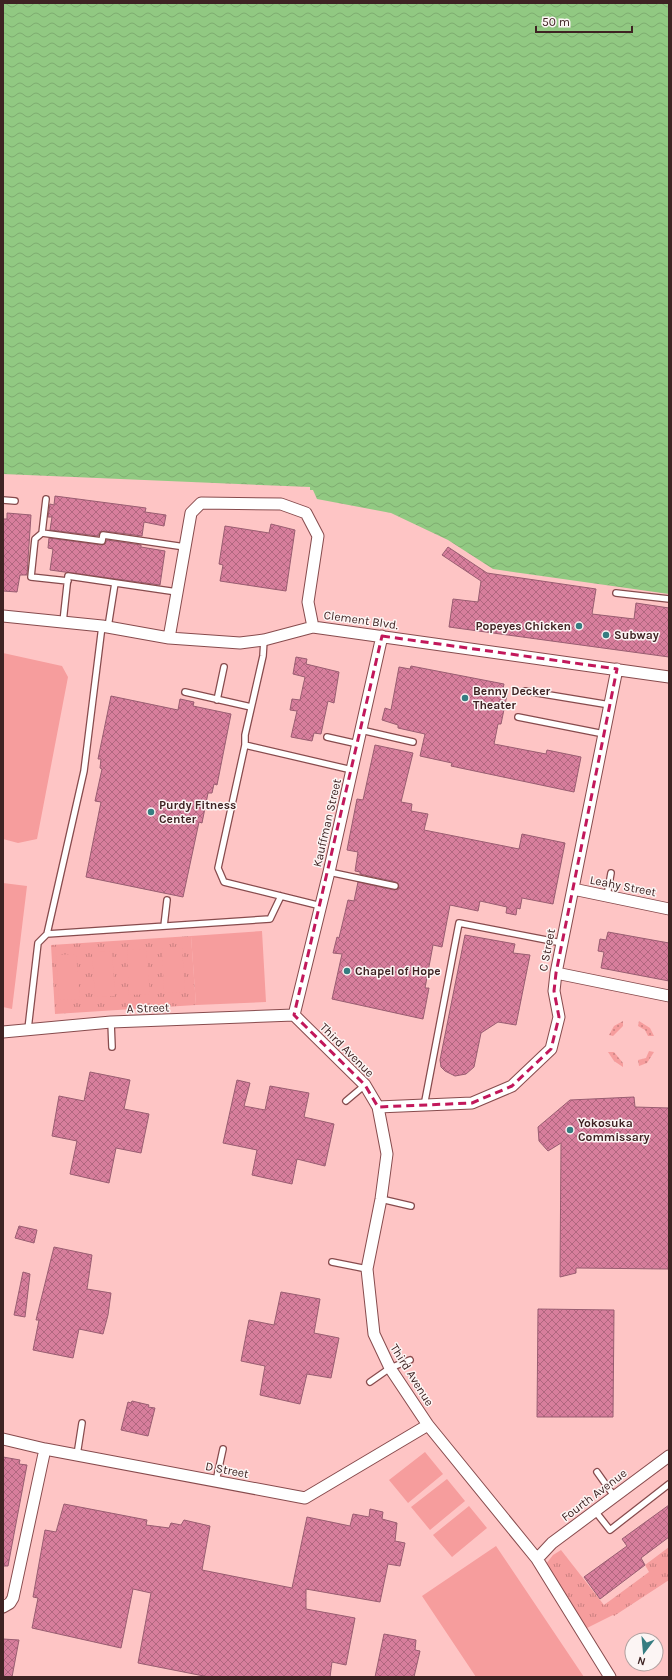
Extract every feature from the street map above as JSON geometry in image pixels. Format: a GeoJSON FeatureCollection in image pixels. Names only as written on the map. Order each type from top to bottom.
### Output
{"type":"FeatureCollection","features":[{"type":"Feature","properties":{"kind":"street"},"geometry":{"type":"LineString","coordinates":[[169,638],[191,513],[201,503],[280,504],[306,513],[318,536],[308,602],[313,627]]}},
{"type":"Feature","properties":{"kind":"street","name":"Clement Blvd."},"geometry":{"type":"LineString","coordinates":[[3,616],[105,626],[169,638],[240,643],[264,640],[313,627],[669,677]]}},
{"type":"Feature","properties":{"kind":"street","name":"Kauffman Street"},"geometry":{"type":"LineString","coordinates":[[294,1015],[353,770],[382,636]]}},
{"type":"Feature","properties":{"kind":"street","name":"C Street"},"geometry":{"type":"LineString","coordinates":[[378,1107],[472,1103],[512,1086],[551,1049],[559,1017],[554,991],[556,973],[617,669]]}},
{"type":"Feature","properties":{"kind":"street","name":"Leahy Street"},"geometry":{"type":"LineString","coordinates":[[573,889],[669,909]]}},
{"type":"Feature","properties":{"kind":"street"},"geometry":{"type":"LineString","coordinates":[[556,973],[669,996]]}},
{"type":"Feature","properties":{"kind":"street","name":"A Street"},"geometry":{"type":"LineString","coordinates":[[3,1032],[111,1022],[294,1015]]}},
{"type":"Feature","properties":{"kind":"street","name":"Third Avenue"},"geometry":{"type":"LineString","coordinates":[[294,1015],[365,1085],[378,1107],[387,1154],[381,1199],[367,1269],[374,1334],[390,1368],[428,1425],[537,1559],[610,1677]]}},
{"type":"Feature","properties":{"kind":"street","name":"D Street"},"geometry":{"type":"LineString","coordinates":[[3,1439],[45,1449],[305,1498],[428,1425]]}},
{"type":"Feature","properties":{"kind":"street"},"geometry":{"type":"LineString","coordinates":[[3,1607],[10,1603],[12,1598],[45,1449]]}},
{"type":"Feature","properties":{"kind":"street","name":"Fourth Avenue"},"geometry":{"type":"LineString","coordinates":[[537,1559],[552,1543],[614,1496],[668,1458]]}},
{"type":"Feature","properties":{"kind":"lane"},"geometry":{"type":"LineString","coordinates":[[46,499],[42,533],[35,539],[31,578],[68,581]]}},
{"type":"Feature","properties":{"kind":"lane"},"geometry":{"type":"LineString","coordinates":[[3,500],[15,501]]}},
{"type":"Feature","properties":{"kind":"lane"},"geometry":{"type":"LineString","coordinates":[[42,533],[102,542],[103,535],[185,547]]}},
{"type":"Feature","properties":{"kind":"lane"},"geometry":{"type":"LineString","coordinates":[[63,622],[68,576],[177,592]]}},
{"type":"Feature","properties":{"kind":"lane"},"geometry":{"type":"LineString","coordinates":[[28,1029],[38,943],[47,934],[84,771],[105,626],[115,583]]}},
{"type":"Feature","properties":{"kind":"lane"},"geometry":{"type":"LineString","coordinates":[[616,593],[669,599]]}},
{"type":"Feature","properties":{"kind":"lane"},"geometry":{"type":"LineString","coordinates":[[264,640],[263,656],[245,735],[246,745],[218,868],[224,882],[321,906]]}},
{"type":"Feature","properties":{"kind":"lane"},"geometry":{"type":"LineString","coordinates":[[216,700],[224,667]]}},
{"type":"Feature","properties":{"kind":"lane"},"geometry":{"type":"LineString","coordinates":[[524,691],[610,706]]}},
{"type":"Feature","properties":{"kind":"lane"},"geometry":{"type":"LineString","coordinates":[[185,692],[251,707]]}},
{"type":"Feature","properties":{"kind":"lane"},"geometry":{"type":"LineString","coordinates":[[518,717],[604,734]]}},
{"type":"Feature","properties":{"kind":"lane"},"geometry":{"type":"LineString","coordinates":[[361,730],[413,742]]}},
{"type":"Feature","properties":{"kind":"lane"},"geometry":{"type":"LineString","coordinates":[[327,737],[358,744]]}},
{"type":"Feature","properties":{"kind":"lane"},"geometry":{"type":"LineString","coordinates":[[246,745],[353,770]]}},
{"type":"Feature","properties":{"kind":"lane"},"geometry":{"type":"LineString","coordinates":[[329,872],[395,886]]}},
{"type":"Feature","properties":{"kind":"lane"},"geometry":{"type":"LineString","coordinates":[[607,896],[611,873]]}},
{"type":"Feature","properties":{"kind":"lane"},"geometry":{"type":"LineString","coordinates":[[47,934],[270,919],[281,896]]}},
{"type":"Feature","properties":{"kind":"lane"},"geometry":{"type":"LineString","coordinates":[[164,926],[167,900]]}},
{"type":"Feature","properties":{"kind":"lane"},"geometry":{"type":"LineString","coordinates":[[424,1106],[459,923],[562,943]]}},
{"type":"Feature","properties":{"kind":"lane"},"geometry":{"type":"LineString","coordinates":[[111,1022],[112,1047]]}},
{"type":"Feature","properties":{"kind":"lane"},"geometry":{"type":"LineString","coordinates":[[346,1101],[365,1085]]}},
{"type":"Feature","properties":{"kind":"lane"},"geometry":{"type":"LineString","coordinates":[[381,1199],[411,1206]]}},
{"type":"Feature","properties":{"kind":"lane"},"geometry":{"type":"LineString","coordinates":[[332,1262],[367,1269]]}},
{"type":"Feature","properties":{"kind":"lane"},"geometry":{"type":"LineString","coordinates":[[370,1382],[390,1368],[410,1360]]}},
{"type":"Feature","properties":{"kind":"lane"},"geometry":{"type":"LineString","coordinates":[[77,1455],[82,1423]]}},
{"type":"Feature","properties":{"kind":"lane"},"geometry":{"type":"LineString","coordinates":[[216,1481],[223,1448]]}},
{"type":"Feature","properties":{"kind":"lane"},"geometry":{"type":"LineString","coordinates":[[597,1472],[614,1496]]}},
{"type":"Feature","properties":{"kind":"lane"},"geometry":{"type":"LineString","coordinates":[[595,1510],[610,1530],[669,1484]]}},
{"type":"Feature","properties":{"kind":"highlighted area"},"geometry":{"type":"Polygon","coordinates":[[[382,636],[617,669],[556,973],[554,991],[559,1017],[551,1049],[512,1086],[472,1103],[378,1107],[365,1085],[294,1015],[382,636]]]}},
{"type":"Feature","properties":{"kind":"green space"},"geometry":{"type":"Polygon","coordinates":[[[3,653],[62,666],[68,677],[37,839],[18,843],[3,839],[3,653]]]}},
{"type":"Feature","properties":{"kind":"green space"},"geometry":{"type":"Polygon","coordinates":[[[3,883],[27,886],[12,1009],[3,1007],[3,883]]]}},
{"type":"Feature","properties":{"kind":"green space"},"geometry":{"type":"Polygon","coordinates":[[[262,931],[266,1002],[196,1005],[191,936],[262,931]]]}},
{"type":"Feature","properties":{"kind":"green space"},"geometry":{"type":"Polygon","coordinates":[[[191,936],[196,1005],[55,1014],[51,945],[191,936]]]}},
{"type":"Feature","properties":{"kind":"green space"},"geometry":{"type":"Polygon","coordinates":[[[182,947],[185,992],[164,993],[162,948],[182,947]]]}},
{"type":"Feature","properties":{"kind":"green space"},"geometry":{"type":"Polygon","coordinates":[[[146,949],[150,994],[129,995],[127,950],[146,949]]]}},
{"type":"Feature","properties":{"kind":"green space"},"geometry":{"type":"Polygon","coordinates":[[[112,951],[115,996],[95,997],[92,952],[112,951]]]}},
{"type":"Feature","properties":{"kind":"green space"},"geometry":{"type":"Polygon","coordinates":[[[76,954],[80,999],[59,1000],[56,955],[76,954]]]}},
{"type":"Feature","properties":{"kind":"green space"},"geometry":{"type":"Polygon","coordinates":[[[623,1021],[623,1026],[613,1036],[609,1035],[614,1026],[623,1021]]]}},
{"type":"Feature","properties":{"kind":"green space"},"geometry":{"type":"Polygon","coordinates":[[[639,1021],[650,1028],[654,1036],[648,1036],[645,1030],[638,1026],[639,1021]]]}},
{"type":"Feature","properties":{"kind":"green space"},"geometry":{"type":"Polygon","coordinates":[[[649,1051],[654,1052],[647,1063],[639,1066],[638,1060],[646,1058],[649,1051]]]}},
{"type":"Feature","properties":{"kind":"green space"},"geometry":{"type":"Polygon","coordinates":[[[608,1052],[614,1052],[623,1063],[623,1067],[614,1061],[608,1052]]]}},
{"type":"Feature","properties":{"kind":"green space"},"geometry":{"type":"Polygon","coordinates":[[[425,1452],[443,1474],[408,1503],[389,1480],[425,1452]]]}},
{"type":"Feature","properties":{"kind":"green space"},"geometry":{"type":"Polygon","coordinates":[[[447,1479],[465,1501],[430,1530],[411,1507],[447,1479]]]}},
{"type":"Feature","properties":{"kind":"green space"},"geometry":{"type":"Polygon","coordinates":[[[469,1506],[487,1528],[452,1557],[433,1535],[469,1506]]]}},
{"type":"Feature","properties":{"kind":"green space"},"geometry":{"type":"Polygon","coordinates":[[[496,1546],[584,1677],[476,1677],[422,1596],[496,1546]]]}},
{"type":"Feature","properties":{"kind":"green space"},"geometry":{"type":"Polygon","coordinates":[[[669,1547],[669,1580],[614,1616],[613,1615],[583,1630],[546,1564],[553,1555],[561,1550],[604,1605],[649,1572],[645,1565],[669,1547]]]}},
{"type":"Feature","properties":{"kind":"water"},"geometry":{"type":"Polygon","coordinates":[[[3,3],[669,3],[669,594],[493,569],[448,540],[391,513],[317,499],[313,490],[310,490],[310,487],[3,474],[3,3]]]}},
{"type":"Feature","properties":{"kind":"building"},"geometry":{"type":"Polygon","coordinates":[[[55,496],[146,508],[145,512],[166,515],[164,526],[144,522],[142,536],[104,531],[100,532],[98,536],[50,530],[52,517],[48,517],[50,504],[54,505],[55,496]]]}},
{"type":"Feature","properties":{"kind":"building"},"geometry":{"type":"Polygon","coordinates":[[[7,513],[31,515],[27,575],[20,575],[17,592],[3,591],[3,519],[7,519],[7,513]]]}},
{"type":"Feature","properties":{"kind":"building"},"geometry":{"type":"Polygon","coordinates":[[[271,524],[295,530],[286,591],[220,581],[223,565],[219,564],[225,526],[269,533],[271,524]]]}},
{"type":"Feature","properties":{"kind":"building"},"geometry":{"type":"Polygon","coordinates":[[[49,538],[101,545],[105,544],[107,540],[141,545],[141,547],[165,551],[160,585],[50,570],[53,549],[48,548],[49,538]]]}},
{"type":"Feature","properties":{"kind":"building"},"geometry":{"type":"Polygon","coordinates":[[[448,547],[487,573],[596,589],[592,614],[634,619],[636,603],[669,608],[669,657],[449,627],[453,599],[478,602],[481,581],[442,555],[448,547]]]}},
{"type":"Feature","properties":{"kind":"building"},"geometry":{"type":"Polygon","coordinates":[[[296,657],[307,659],[306,664],[339,672],[334,703],[328,701],[321,734],[314,733],[312,741],[291,737],[297,711],[290,710],[292,699],[300,700],[305,677],[293,674],[296,657]]]}},
{"type":"Feature","properties":{"kind":"building"},"geometry":{"type":"Polygon","coordinates":[[[411,666],[504,684],[503,689],[508,690],[501,724],[498,724],[494,744],[546,754],[547,750],[581,757],[574,792],[451,766],[452,763],[420,756],[425,734],[398,728],[398,725],[382,720],[385,708],[391,710],[399,667],[410,669],[411,666]]]}},
{"type":"Feature","properties":{"kind":"building"},"geometry":{"type":"Polygon","coordinates":[[[111,696],[178,710],[180,699],[194,702],[193,706],[231,714],[217,785],[214,784],[212,793],[208,793],[202,823],[199,822],[183,897],[86,877],[101,802],[95,801],[102,769],[100,768],[101,759],[98,759],[111,696]]]}},
{"type":"Feature","properties":{"kind":"building"},"geometry":{"type":"Polygon","coordinates":[[[375,745],[413,753],[401,802],[412,804],[411,811],[428,814],[424,830],[519,849],[522,834],[565,843],[553,904],[522,898],[520,909],[517,908],[516,915],[506,913],[507,907],[480,901],[478,911],[450,905],[442,947],[433,945],[425,988],[429,988],[423,1019],[332,999],[342,954],[333,953],[337,937],[339,938],[348,900],[354,901],[358,882],[394,890],[398,889],[399,886],[396,882],[360,874],[360,872],[355,871],[358,852],[347,850],[357,799],[363,800],[375,745]]]}},
{"type":"Feature","properties":{"kind":"building"},"geometry":{"type":"Polygon","coordinates":[[[608,932],[669,943],[669,981],[601,968],[604,952],[598,951],[600,939],[606,940],[608,932]]]}},
{"type":"Feature","properties":{"kind":"building"},"geometry":{"type":"Polygon","coordinates":[[[465,935],[515,944],[513,953],[530,955],[516,1025],[498,1022],[481,1033],[474,1067],[466,1074],[455,1076],[445,1071],[441,1067],[440,1060],[465,935]]]}},
{"type":"Feature","properties":{"kind":"building"},"geometry":{"type":"Polygon","coordinates":[[[90,1072],[130,1080],[124,1109],[149,1114],[141,1153],[116,1148],[109,1183],[70,1174],[77,1141],[52,1136],[59,1096],[84,1101],[90,1072]]]}},
{"type":"Feature","properties":{"kind":"building"},"geometry":{"type":"Polygon","coordinates":[[[237,1080],[250,1083],[244,1106],[265,1110],[270,1086],[309,1093],[304,1117],[334,1124],[325,1166],[297,1159],[292,1184],[252,1175],[257,1150],[223,1143],[237,1080]]]}},
{"type":"Feature","properties":{"kind":"building"},"geometry":{"type":"Polygon","coordinates":[[[634,1097],[635,1107],[669,1108],[669,1269],[576,1268],[576,1273],[560,1277],[561,1143],[548,1151],[539,1141],[538,1127],[570,1100],[634,1097]]]}},
{"type":"Feature","properties":{"kind":"building"},"geometry":{"type":"Polygon","coordinates":[[[19,1226],[37,1230],[34,1243],[15,1238],[19,1226]]]}},
{"type":"Feature","properties":{"kind":"building"},"geometry":{"type":"Polygon","coordinates":[[[54,1247],[92,1255],[87,1289],[111,1293],[108,1315],[103,1334],[79,1329],[73,1358],[33,1350],[39,1320],[36,1320],[54,1247]]]}},
{"type":"Feature","properties":{"kind":"building"},"geometry":{"type":"Polygon","coordinates":[[[23,1272],[30,1274],[25,1317],[14,1315],[23,1272]]]}},
{"type":"Feature","properties":{"kind":"building"},"geometry":{"type":"Polygon","coordinates":[[[281,1292],[320,1299],[314,1333],[339,1338],[331,1378],[307,1374],[300,1404],[260,1395],[265,1366],[241,1361],[249,1320],[274,1325],[281,1292]]]}},
{"type":"Feature","properties":{"kind":"building"},"geometry":{"type":"Polygon","coordinates":[[[538,1309],[614,1310],[613,1417],[537,1417],[538,1309]]]}},
{"type":"Feature","properties":{"kind":"building"},"geometry":{"type":"Polygon","coordinates":[[[132,1401],[155,1408],[148,1436],[121,1430],[128,1402],[131,1403],[132,1401]]]}},
{"type":"Feature","properties":{"kind":"building"},"geometry":{"type":"Polygon","coordinates":[[[3,1457],[20,1460],[19,1464],[27,1465],[8,1566],[3,1566],[3,1457]]]}},
{"type":"Feature","properties":{"kind":"building"},"geometry":{"type":"Polygon","coordinates":[[[64,1504],[147,1520],[146,1525],[169,1528],[171,1523],[181,1525],[184,1520],[210,1526],[202,1570],[292,1588],[307,1517],[350,1526],[353,1514],[369,1517],[370,1509],[383,1512],[382,1519],[397,1523],[395,1541],[405,1543],[400,1566],[388,1564],[380,1602],[306,1589],[306,1609],[355,1618],[346,1665],[332,1662],[330,1677],[209,1677],[138,1663],[151,1593],[133,1589],[121,1648],[32,1628],[38,1598],[33,1597],[45,1530],[56,1532],[64,1504]]]}},
{"type":"Feature","properties":{"kind":"building"},"geometry":{"type":"Polygon","coordinates":[[[669,1505],[669,1537],[641,1558],[645,1565],[600,1599],[584,1577],[627,1546],[622,1539],[669,1505]]]}},
{"type":"Feature","properties":{"kind":"building"},"geometry":{"type":"Polygon","coordinates":[[[384,1634],[416,1640],[415,1650],[420,1651],[414,1677],[375,1677],[384,1634]]]}},
{"type":"Feature","properties":{"kind":"building"},"geometry":{"type":"Polygon","coordinates":[[[3,1639],[19,1640],[12,1677],[3,1677],[3,1639]]]}},
{"type":"Feature","properties":{"kind":"place","name":"Popeyes Chicken"},"geometry":{"type":"Point","coordinates":[579,626]}},
{"type":"Feature","properties":{"kind":"place","name":"Subway"},"geometry":{"type":"Point","coordinates":[606,635]}},
{"type":"Feature","properties":{"kind":"place","name":"Benny Decker Theater"},"geometry":{"type":"Point","coordinates":[465,698]}},
{"type":"Feature","properties":{"kind":"place","name":"Purdy Fitness Center"},"geometry":{"type":"Point","coordinates":[151,812]}},
{"type":"Feature","properties":{"kind":"place","name":"Chapel of Hope"},"geometry":{"type":"Point","coordinates":[347,971]}},
{"type":"Feature","properties":{"kind":"place","name":"Yokosuka Commissary"},"geometry":{"type":"Point","coordinates":[570,1130]}}]}
